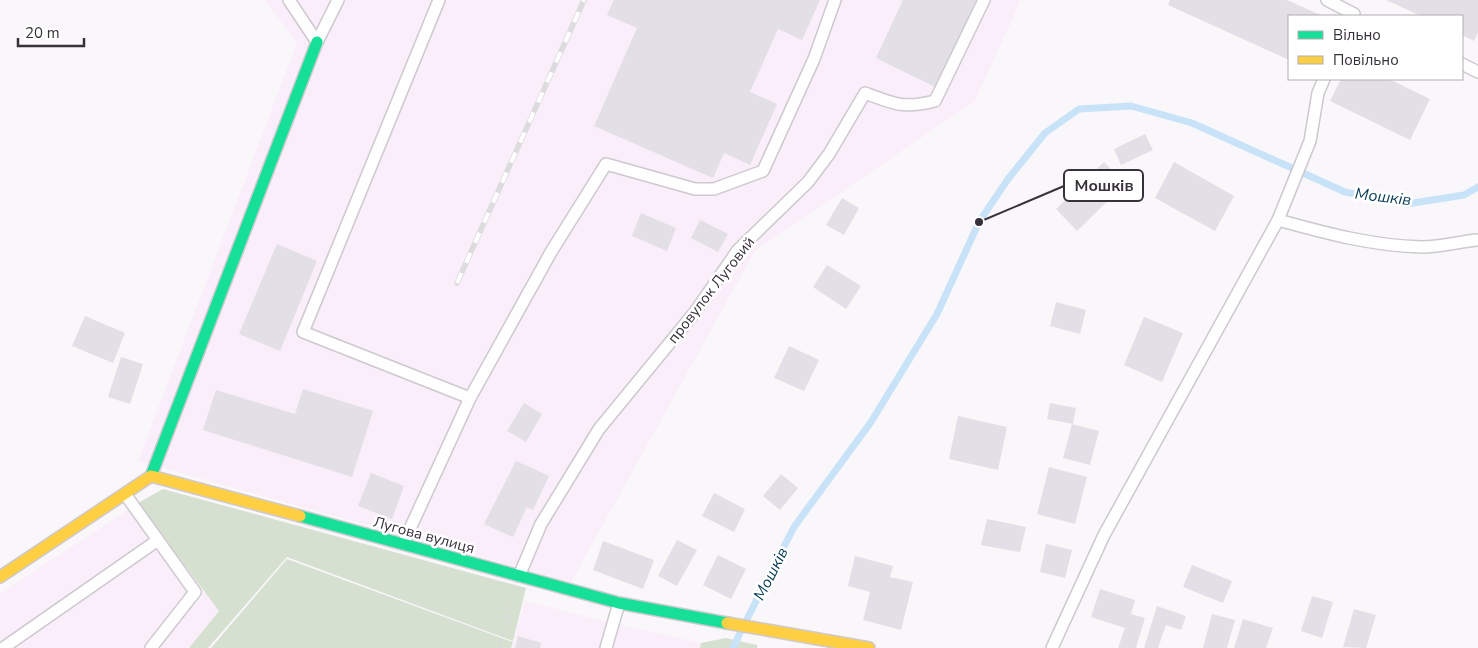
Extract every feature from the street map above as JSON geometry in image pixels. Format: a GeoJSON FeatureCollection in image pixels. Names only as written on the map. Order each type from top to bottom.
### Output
{"type":"FeatureCollection","features":[{"type":"Feature","properties":{"kind":"street"},"geometry":{"type":"LineString","coordinates":[[0,577],[151,476],[317,42]]}},
{"type":"Feature","properties":{"kind":"street","name":"Лугова вулиця"},"geometry":{"type":"LineString","coordinates":[[151,476],[618,603],[869,648]]}},
{"type":"Feature","properties":{"kind":"lane"},"geometry":{"type":"LineString","coordinates":[[289,0],[317,42],[338,0]]}},
{"type":"Feature","properties":{"kind":"lane"},"geometry":{"type":"LineString","coordinates":[[439,0],[303,332],[470,398]]}},
{"type":"Feature","properties":{"kind":"lane"},"geometry":{"type":"LineString","coordinates":[[403,545],[470,398],[551,252],[606,164],[695,189],[714,189],[763,171],[814,60],[835,0]]}},
{"type":"Feature","properties":{"kind":"lane","name":"провулок Луговий"},"geometry":{"type":"LineString","coordinates":[[519,576],[541,524],[599,429],[695,312],[738,250],[808,182],[829,154],[865,93],[893,104],[914,107],[935,101],[984,0]]}},
{"type":"Feature","properties":{"kind":"lane"},"geometry":{"type":"LineString","coordinates":[[1327,0],[1354,15]]}},
{"type":"Feature","properties":{"kind":"lane"},"geometry":{"type":"LineString","coordinates":[[1463,64],[1478,72]]}},
{"type":"Feature","properties":{"kind":"lane"},"geometry":{"type":"LineString","coordinates":[[1052,648],[1104,535],[1278,220],[1310,141],[1318,92],[1324,80]]}},
{"type":"Feature","properties":{"kind":"lane"},"geometry":{"type":"LineString","coordinates":[[1278,220],[1332,236],[1380,243],[1423,247],[1476,240]]}},
{"type":"Feature","properties":{"kind":"lane"},"geometry":{"type":"LineString","coordinates":[[124,494],[195,592],[151,648]]}},
{"type":"Feature","properties":{"kind":"lane"},"geometry":{"type":"LineString","coordinates":[[3,648],[158,540]]}},
{"type":"Feature","properties":{"kind":"lane"},"geometry":{"type":"LineString","coordinates":[[606,648],[618,603]]}},
{"type":"Feature","properties":{"kind":"path"},"geometry":{"type":"LineString","coordinates":[[499,648],[519,576]]}},
{"type":"Feature","properties":{"kind":"shaded area"},"geometry":{"type":"Polygon","coordinates":[[[265,0],[1021,0],[975,101],[755,251],[571,582],[138,461],[297,43],[265,0]]]}},
{"type":"Feature","properties":{"kind":"shaded area"},"geometry":{"type":"Polygon","coordinates":[[[138,503],[219,611],[189,648],[0,648],[0,594],[138,503]]]}},
{"type":"Feature","properties":{"kind":"shaded area"},"geometry":{"type":"Polygon","coordinates":[[[525,601],[701,643],[700,648],[512,648],[525,601]]]}},
{"type":"Feature","properties":{"kind":"green space"},"geometry":{"type":"Polygon","coordinates":[[[163,489],[526,588],[513,641],[287,557],[208,648],[189,648],[219,611],[138,503],[163,489]]]}},
{"type":"Feature","properties":{"kind":"green space"},"geometry":{"type":"Polygon","coordinates":[[[287,559],[513,642],[511,648],[211,648],[287,559]]]}},
{"type":"Feature","properties":{"kind":"green space"},"geometry":{"type":"Polygon","coordinates":[[[726,638],[757,645],[757,648],[700,648],[701,643],[726,638]]]}},
{"type":"Feature","properties":{"kind":"building"},"geometry":{"type":"Polygon","coordinates":[[[614,0],[820,0],[802,40],[778,29],[750,92],[777,104],[750,165],[724,153],[713,178],[594,126],[637,28],[607,15],[614,0]]]}},
{"type":"Feature","properties":{"kind":"building"},"geometry":{"type":"Polygon","coordinates":[[[903,0],[976,0],[935,87],[876,58],[903,0]]]}},
{"type":"Feature","properties":{"kind":"building"},"geometry":{"type":"Polygon","coordinates":[[[1170,0],[1287,0],[1321,15],[1288,15],[1288,60],[1168,5],[1170,0]]]}},
{"type":"Feature","properties":{"kind":"building"},"geometry":{"type":"Polygon","coordinates":[[[1386,0],[1478,0],[1478,33],[1474,41],[1463,36],[1463,15],[1419,15],[1386,0]]]}},
{"type":"Feature","properties":{"kind":"building"},"geometry":{"type":"Polygon","coordinates":[[[1340,80],[1391,80],[1430,99],[1410,140],[1330,101],[1340,80]]]}},
{"type":"Feature","properties":{"kind":"building"},"geometry":{"type":"Polygon","coordinates":[[[1145,134],[1153,150],[1121,165],[1114,149],[1145,134]]]}},
{"type":"Feature","properties":{"kind":"building"},"geometry":{"type":"Polygon","coordinates":[[[1104,162],[1125,184],[1077,231],[1056,209],[1104,162]]]}},
{"type":"Feature","properties":{"kind":"building"},"geometry":{"type":"Polygon","coordinates":[[[1174,162],[1234,196],[1215,231],[1155,198],[1174,162]]]}},
{"type":"Feature","properties":{"kind":"building"},"geometry":{"type":"Polygon","coordinates":[[[842,198],[859,208],[844,235],[826,225],[842,198]]]}},
{"type":"Feature","properties":{"kind":"building"},"geometry":{"type":"Polygon","coordinates":[[[641,213],[676,228],[667,251],[632,236],[641,213]]]}},
{"type":"Feature","properties":{"kind":"building"},"geometry":{"type":"Polygon","coordinates":[[[700,220],[728,234],[718,252],[691,238],[700,220]]]}},
{"type":"Feature","properties":{"kind":"building"},"geometry":{"type":"Polygon","coordinates":[[[277,244],[317,261],[280,351],[239,334],[277,244]]]}},
{"type":"Feature","properties":{"kind":"building"},"geometry":{"type":"Polygon","coordinates":[[[827,265],[861,286],[846,309],[813,287],[827,265]]]}},
{"type":"Feature","properties":{"kind":"building"},"geometry":{"type":"Polygon","coordinates":[[[1056,302],[1086,310],[1080,334],[1050,326],[1056,302]]]}},
{"type":"Feature","properties":{"kind":"building"},"geometry":{"type":"Polygon","coordinates":[[[85,316],[125,333],[113,363],[72,346],[85,316]]]}},
{"type":"Feature","properties":{"kind":"building"},"geometry":{"type":"Polygon","coordinates":[[[1144,317],[1183,333],[1162,382],[1124,365],[1144,317]]]}},
{"type":"Feature","properties":{"kind":"building"},"geometry":{"type":"Polygon","coordinates":[[[789,346],[819,360],[804,391],[774,378],[789,346]]]}},
{"type":"Feature","properties":{"kind":"building"},"geometry":{"type":"Polygon","coordinates":[[[121,357],[143,364],[130,404],[108,397],[121,357]]]}},
{"type":"Feature","properties":{"kind":"building"},"geometry":{"type":"Polygon","coordinates":[[[303,389],[373,411],[352,477],[203,430],[216,390],[295,414],[303,389]]]}},
{"type":"Feature","properties":{"kind":"building"},"geometry":{"type":"Polygon","coordinates":[[[524,403],[542,414],[526,442],[507,431],[524,403]]]}},
{"type":"Feature","properties":{"kind":"building"},"geometry":{"type":"Polygon","coordinates":[[[1050,403],[1076,408],[1073,424],[1047,419],[1050,403]]]}},
{"type":"Feature","properties":{"kind":"building"},"geometry":{"type":"Polygon","coordinates":[[[958,416],[1007,427],[998,470],[949,459],[958,416]]]}},
{"type":"Feature","properties":{"kind":"building"},"geometry":{"type":"Polygon","coordinates":[[[1072,424],[1099,431],[1090,465],[1063,458],[1072,424]]]}},
{"type":"Feature","properties":{"kind":"building"},"geometry":{"type":"Polygon","coordinates":[[[516,461],[549,476],[533,510],[527,507],[513,537],[484,524],[516,461]]]}},
{"type":"Feature","properties":{"kind":"building"},"geometry":{"type":"Polygon","coordinates":[[[1049,467],[1087,477],[1075,524],[1037,514],[1049,467]]]}},
{"type":"Feature","properties":{"kind":"building"},"geometry":{"type":"Polygon","coordinates":[[[371,473],[404,486],[392,519],[358,506],[371,473]]]}},
{"type":"Feature","properties":{"kind":"building"},"geometry":{"type":"Polygon","coordinates":[[[781,474],[798,488],[780,510],[763,496],[781,474]]]}},
{"type":"Feature","properties":{"kind":"building"},"geometry":{"type":"Polygon","coordinates":[[[714,493],[745,509],[734,532],[702,516],[714,493]]]}},
{"type":"Feature","properties":{"kind":"building"},"geometry":{"type":"Polygon","coordinates":[[[987,519],[1026,527],[1020,552],[981,545],[987,519]]]}},
{"type":"Feature","properties":{"kind":"building"},"geometry":{"type":"Polygon","coordinates":[[[677,540],[697,550],[677,586],[658,576],[677,540]]]}},
{"type":"Feature","properties":{"kind":"building"},"geometry":{"type":"Polygon","coordinates":[[[603,541],[654,560],[643,589],[593,570],[603,541]]]}},
{"type":"Feature","properties":{"kind":"building"},"geometry":{"type":"Polygon","coordinates":[[[1046,544],[1072,550],[1065,578],[1040,572],[1046,544]]]}},
{"type":"Feature","properties":{"kind":"building"},"geometry":{"type":"Polygon","coordinates":[[[718,555],[746,569],[731,599],[703,585],[718,555]]]}},
{"type":"Feature","properties":{"kind":"building"},"geometry":{"type":"Polygon","coordinates":[[[855,556],[893,566],[890,577],[913,582],[901,630],[863,620],[870,592],[848,586],[855,556]]]}},
{"type":"Feature","properties":{"kind":"building"},"geometry":{"type":"Polygon","coordinates":[[[1192,565],[1232,581],[1223,603],[1183,587],[1192,565]]]}},
{"type":"Feature","properties":{"kind":"building"},"geometry":{"type":"Polygon","coordinates":[[[1100,589],[1135,600],[1131,614],[1145,618],[1136,648],[1118,648],[1125,628],[1091,617],[1100,589]]]}},
{"type":"Feature","properties":{"kind":"building"},"geometry":{"type":"Polygon","coordinates":[[[1312,596],[1333,602],[1322,638],[1301,631],[1312,596]]]}},
{"type":"Feature","properties":{"kind":"building"},"geometry":{"type":"Polygon","coordinates":[[[1157,606],[1186,616],[1181,630],[1166,625],[1158,648],[1144,648],[1157,606]]]}},
{"type":"Feature","properties":{"kind":"building"},"geometry":{"type":"Polygon","coordinates":[[[1354,609],[1376,615],[1366,648],[1343,647],[1354,609]]]}},
{"type":"Feature","properties":{"kind":"building"},"geometry":{"type":"Polygon","coordinates":[[[1212,614],[1235,620],[1227,648],[1203,648],[1212,614]]]}},
{"type":"Feature","properties":{"kind":"building"},"geometry":{"type":"Polygon","coordinates":[[[1243,619],[1273,628],[1266,648],[1234,648],[1243,619]]]}},
{"type":"Feature","properties":{"kind":"building"},"geometry":{"type":"Polygon","coordinates":[[[518,636],[541,643],[540,648],[515,648],[518,636]]]}},
{"type":"Feature","properties":{"kind":"waterway","name":"Мошків"},"geometry":{"type":"LineString","coordinates":[[747,619],[794,527],[871,422],[937,314],[979,222],[1008,179],[1045,133],[1079,109],[1131,106],[1192,123],[1345,192],[1407,204],[1464,195],[1478,187]]}},
{"type":"Feature","properties":{"kind":"waterway","name":"Мошків"},"geometry":{"type":"LineString","coordinates":[[733,648],[741,631]]}},
{"type":"Feature","properties":{"kind":"railway"},"geometry":{"type":"LineString","coordinates":[[457,283],[584,0]]}},
{"type":"Feature","properties":{"kind":"traffic: fast"},"geometry":{"type":"LineString","coordinates":[[151,476],[317,42]]}},
{"type":"Feature","properties":{"kind":"traffic: fast"},"geometry":{"type":"LineString","coordinates":[[300,516],[619,603],[727,623]]}},
{"type":"Feature","properties":{"kind":"traffic: slow"},"geometry":{"type":"LineString","coordinates":[[0,577],[151,476],[300,516]]}},
{"type":"Feature","properties":{"kind":"traffic: slow"},"geometry":{"type":"LineString","coordinates":[[727,623],[869,648]]}},
{"type":"Feature","properties":{"kind":"place","name":"Мошків"},"geometry":{"type":"Point","coordinates":[979,222]}}]}
